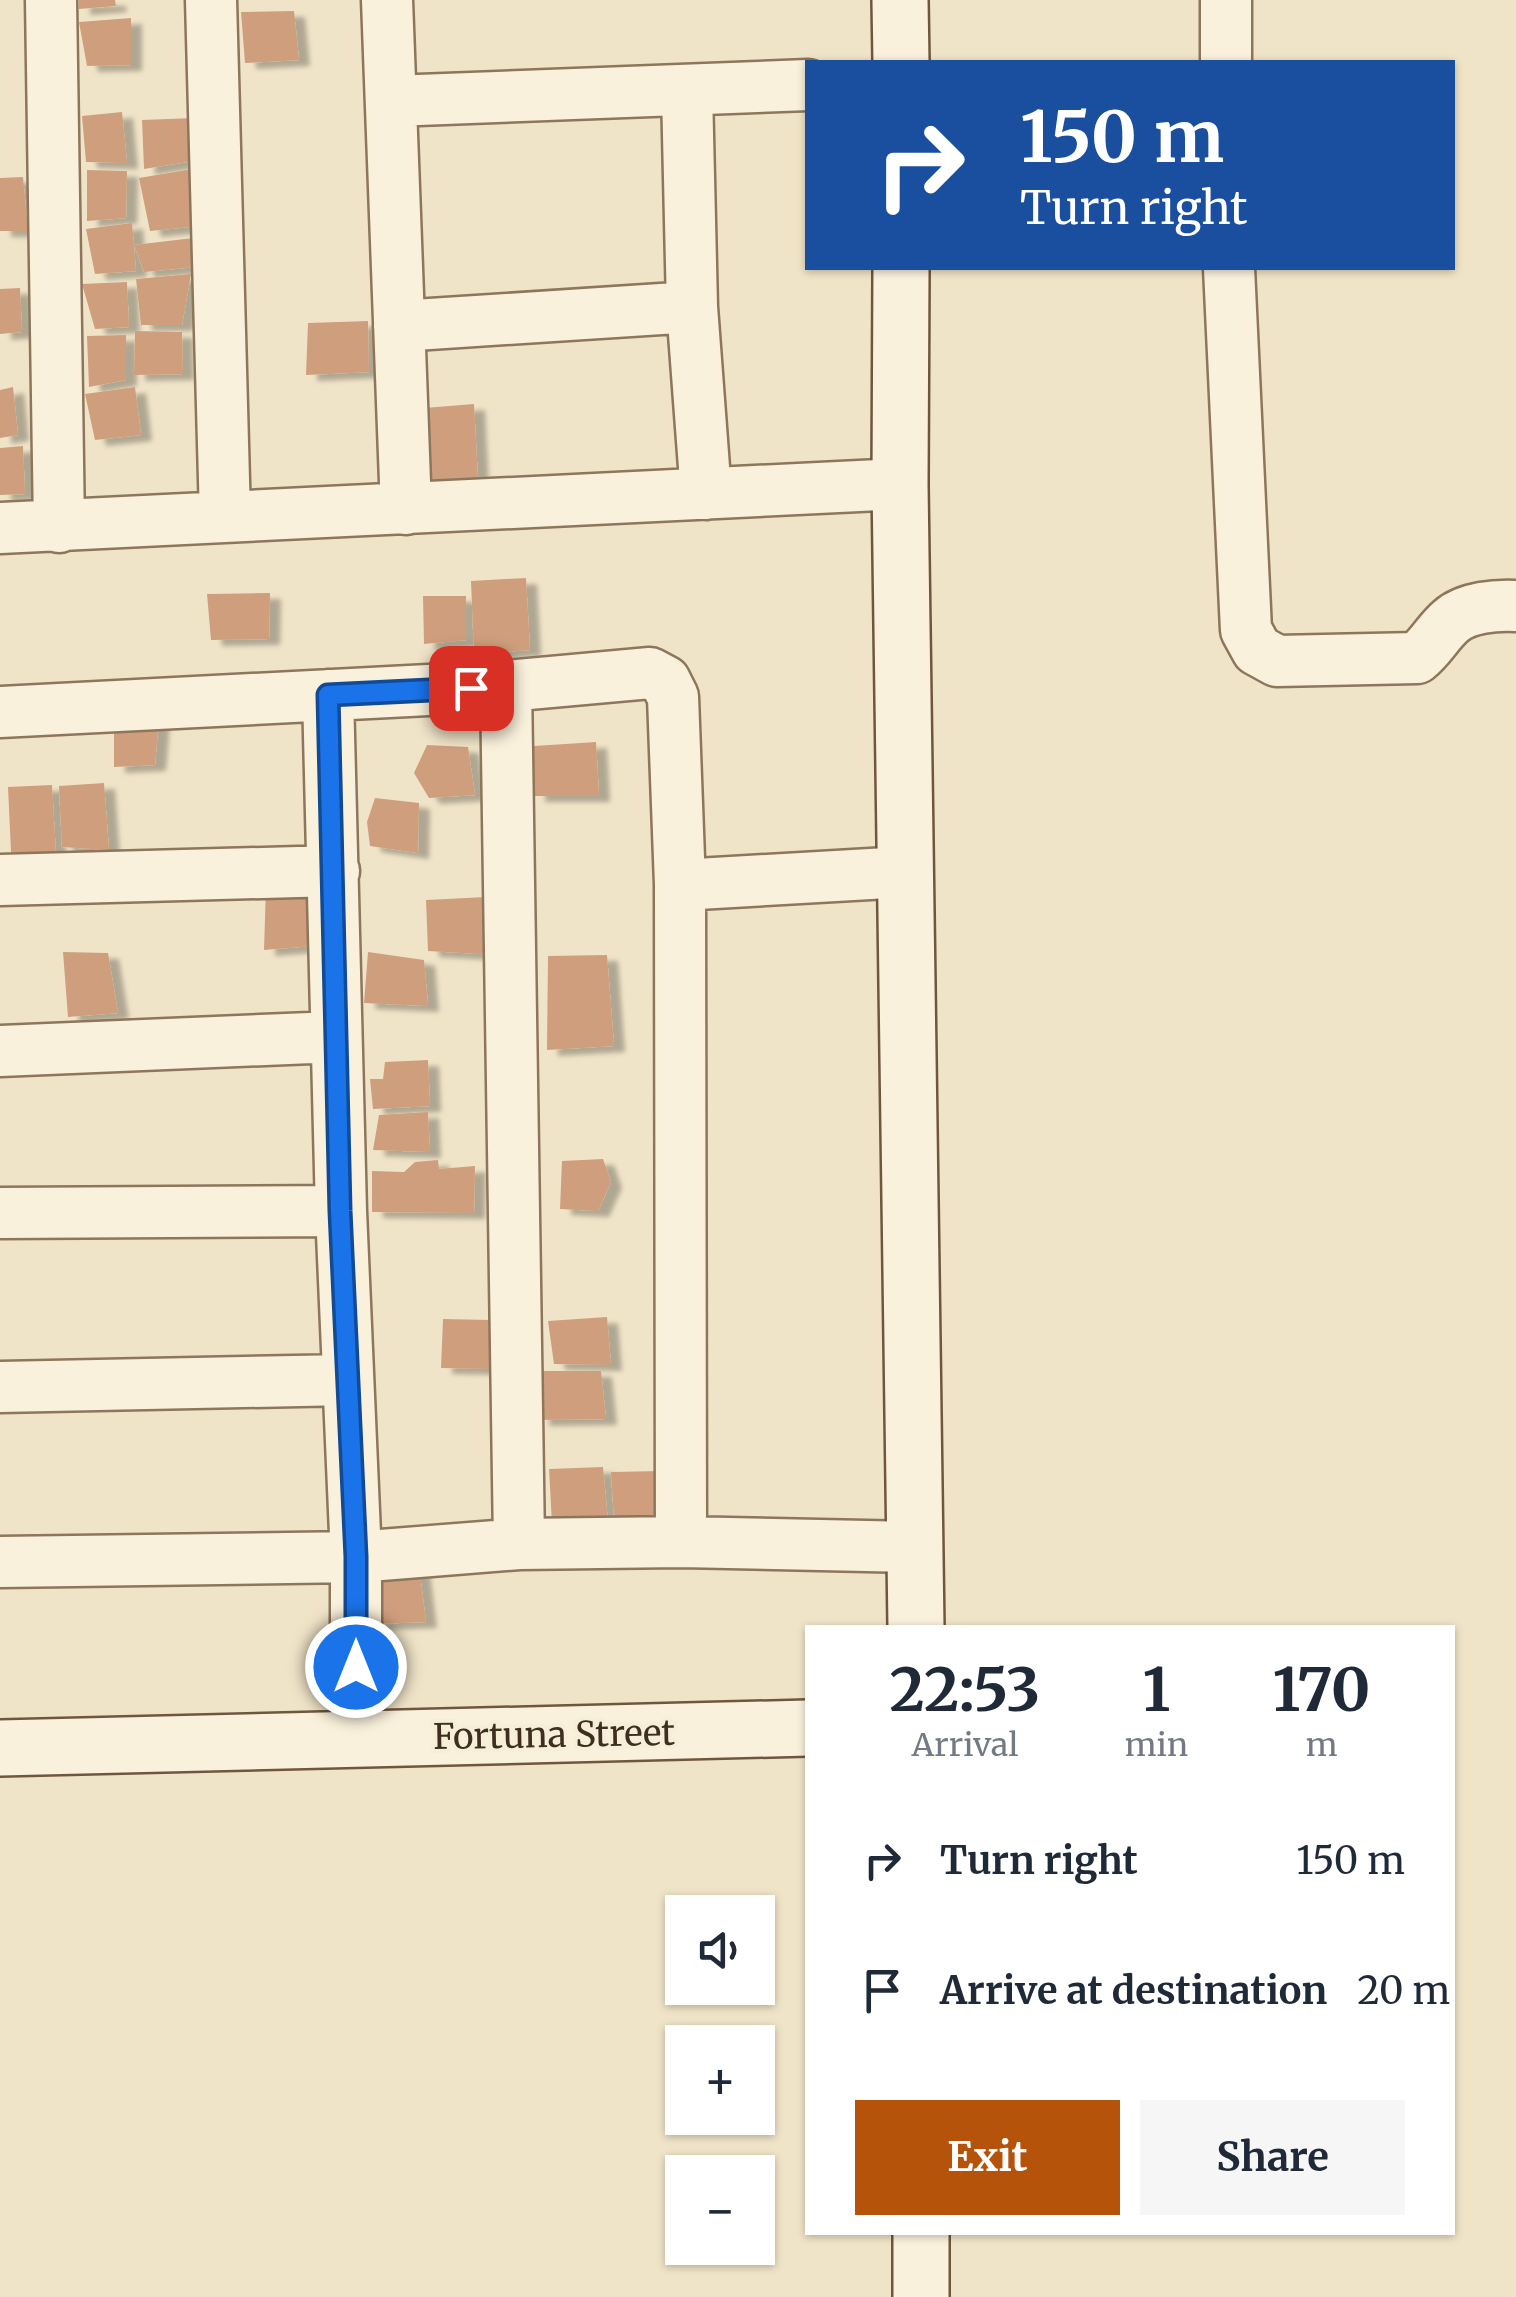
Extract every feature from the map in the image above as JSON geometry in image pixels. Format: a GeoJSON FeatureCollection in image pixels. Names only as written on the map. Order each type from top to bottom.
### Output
{"type":"FeatureCollection","features":[{"type":"Feature","properties":{"kind":"street"},"geometry":{"type":"LineString","coordinates":[[51,0],[59,527]]}},
{"type":"Feature","properties":{"kind":"street"},"geometry":{"type":"LineString","coordinates":[[211,0],[226,517]]}},
{"type":"Feature","properties":{"kind":"street"},"geometry":{"type":"LineString","coordinates":[[387,0],[406,509]]}},
{"type":"Feature","properties":{"kind":"street"},"geometry":{"type":"LineString","coordinates":[[900,0],[901,60]]}},
{"type":"Feature","properties":{"kind":"street"},"geometry":{"type":"LineString","coordinates":[[1226,0],[1226,60]]}},
{"type":"Feature","properties":{"kind":"street"},"geometry":{"type":"LineString","coordinates":[[392,101],[805,85]]}},
{"type":"Feature","properties":{"kind":"street"},"geometry":{"type":"LineString","coordinates":[[687,90],[692,307],[706,494]]}},
{"type":"Feature","properties":{"kind":"street"},"geometry":{"type":"LineString","coordinates":[[900,270],[916,1625]]}},
{"type":"Feature","properties":{"kind":"street"},"geometry":{"type":"LineString","coordinates":[[1229,270],[1246,630],[1257,650],[1277,661],[1417,658],[1453,618],[1492,605],[1516,606]]}},
{"type":"Feature","properties":{"kind":"street"},"geometry":{"type":"LineString","coordinates":[[400,326],[692,307]]}},
{"type":"Feature","properties":{"kind":"street"},"geometry":{"type":"LineString","coordinates":[[0,528],[900,484]]}},
{"type":"Feature","properties":{"kind":"street"},"geometry":{"type":"LineString","coordinates":[[0,712],[506,686],[650,674],[665,682],[673,697],[680,885],[680,1542]]}},
{"type":"Feature","properties":{"kind":"street"},"geometry":{"type":"LineString","coordinates":[[506,686],[519,1544]]}},
{"type":"Feature","properties":{"kind":"street"},"geometry":{"type":"LineString","coordinates":[[328,695],[340,1211],[356,1557],[356,1740]]}},
{"type":"Feature","properties":{"kind":"street"},"geometry":{"type":"LineString","coordinates":[[0,880],[334,871]]}},
{"type":"Feature","properties":{"kind":"street"},"geometry":{"type":"LineString","coordinates":[[680,885],[905,872]]}},
{"type":"Feature","properties":{"kind":"street"},"geometry":{"type":"LineString","coordinates":[[0,1051],[335,1037]]}},
{"type":"Feature","properties":{"kind":"street"},"geometry":{"type":"LineString","coordinates":[[0,1213],[340,1211]]}},
{"type":"Feature","properties":{"kind":"street"},"geometry":{"type":"LineString","coordinates":[[0,1387],[347,1380]]}},
{"type":"Feature","properties":{"kind":"street"},"geometry":{"type":"LineString","coordinates":[[0,1562],[356,1557],[519,1544],[680,1542],[913,1548]]}},
{"type":"Feature","properties":{"kind":"street","name":"Fortuna Street"},"geometry":{"type":"LineString","coordinates":[[0,1748],[805,1728]]}},
{"type":"Feature","properties":{"kind":"street"},"geometry":{"type":"LineString","coordinates":[[921,2235],[921,2297]]}},
{"type":"Feature","properties":{"kind":"building"},"geometry":{"type":"Polygon","coordinates":[[[79,0],[115,0],[116,6],[79,9],[79,0]]]}},
{"type":"Feature","properties":{"kind":"building"},"geometry":{"type":"Polygon","coordinates":[[[294,11],[299,60],[245,63],[241,12],[294,11]]]}},
{"type":"Feature","properties":{"kind":"building"},"geometry":{"type":"Polygon","coordinates":[[[131,18],[131,65],[87,66],[79,22],[131,18]]]}},
{"type":"Feature","properties":{"kind":"building"},"geometry":{"type":"Polygon","coordinates":[[[122,112],[127,163],[86,162],[82,116],[122,112]]]}},
{"type":"Feature","properties":{"kind":"building"},"geometry":{"type":"Polygon","coordinates":[[[194,118],[193,161],[144,169],[142,120],[194,118]]]}},
{"type":"Feature","properties":{"kind":"building"},"geometry":{"type":"Polygon","coordinates":[[[210,166],[209,225],[150,231],[139,178],[210,166]]]}},
{"type":"Feature","properties":{"kind":"building"},"geometry":{"type":"Polygon","coordinates":[[[87,170],[127,171],[126,218],[87,221],[87,170]]]}},
{"type":"Feature","properties":{"kind":"building"},"geometry":{"type":"Polygon","coordinates":[[[23,177],[28,231],[0,231],[0,178],[23,177]]]}},
{"type":"Feature","properties":{"kind":"building"},"geometry":{"type":"Polygon","coordinates":[[[132,223],[136,271],[95,274],[86,229],[132,223]]]}},
{"type":"Feature","properties":{"kind":"building"},"geometry":{"type":"Polygon","coordinates":[[[193,238],[195,267],[144,272],[134,245],[193,238]]]}},
{"type":"Feature","properties":{"kind":"building"},"geometry":{"type":"Polygon","coordinates":[[[191,274],[182,325],[141,325],[136,279],[191,274]]]}},
{"type":"Feature","properties":{"kind":"building"},"geometry":{"type":"Polygon","coordinates":[[[127,282],[129,327],[95,329],[82,284],[127,282]]]}},
{"type":"Feature","properties":{"kind":"building"},"geometry":{"type":"Polygon","coordinates":[[[20,288],[22,332],[0,334],[0,289],[20,288]]]}},
{"type":"Feature","properties":{"kind":"building"},"geometry":{"type":"Polygon","coordinates":[[[368,321],[369,372],[306,375],[308,323],[368,321]]]}},
{"type":"Feature","properties":{"kind":"building"},"geometry":{"type":"Polygon","coordinates":[[[135,331],[182,332],[183,374],[134,375],[135,331]]]}},
{"type":"Feature","properties":{"kind":"building"},"geometry":{"type":"Polygon","coordinates":[[[126,335],[126,380],[89,387],[87,336],[126,335]]]}},
{"type":"Feature","properties":{"kind":"building"},"geometry":{"type":"Polygon","coordinates":[[[13,387],[18,435],[0,438],[0,390],[13,387]]]}},
{"type":"Feature","properties":{"kind":"building"},"geometry":{"type":"Polygon","coordinates":[[[135,387],[141,435],[95,440],[85,394],[135,387]]]}},
{"type":"Feature","properties":{"kind":"building"},"geometry":{"type":"Polygon","coordinates":[[[474,404],[478,481],[411,481],[412,409],[474,404]]]}},
{"type":"Feature","properties":{"kind":"building"},"geometry":{"type":"Polygon","coordinates":[[[23,446],[25,494],[0,495],[0,448],[23,446]]]}},
{"type":"Feature","properties":{"kind":"building"},"geometry":{"type":"Polygon","coordinates":[[[526,578],[530,650],[474,654],[471,581],[526,578]]]}},
{"type":"Feature","properties":{"kind":"building"},"geometry":{"type":"Polygon","coordinates":[[[270,593],[269,639],[211,640],[207,594],[270,593]]]}},
{"type":"Feature","properties":{"kind":"building"},"geometry":{"type":"Polygon","coordinates":[[[423,596],[466,596],[466,640],[424,644],[423,596]]]}},
{"type":"Feature","properties":{"kind":"building"},"geometry":{"type":"Polygon","coordinates":[[[159,716],[155,765],[114,767],[114,718],[159,716]]]}},
{"type":"Feature","properties":{"kind":"building"},"geometry":{"type":"Polygon","coordinates":[[[596,742],[599,796],[534,796],[534,746],[596,742]]]}},
{"type":"Feature","properties":{"kind":"building"},"geometry":{"type":"Polygon","coordinates":[[[427,745],[468,747],[475,795],[429,798],[414,773],[427,745]]]}},
{"type":"Feature","properties":{"kind":"building"},"geometry":{"type":"Polygon","coordinates":[[[104,783],[109,850],[62,847],[59,786],[104,783]]]}},
{"type":"Feature","properties":{"kind":"building"},"geometry":{"type":"Polygon","coordinates":[[[52,785],[56,855],[11,852],[8,787],[52,785]]]}},
{"type":"Feature","properties":{"kind":"building"},"geometry":{"type":"Polygon","coordinates":[[[375,798],[419,803],[418,853],[370,846],[367,822],[375,798]]]}},
{"type":"Feature","properties":{"kind":"building"},"geometry":{"type":"Polygon","coordinates":[[[321,882],[324,945],[264,950],[266,885],[321,882]]]}},
{"type":"Feature","properties":{"kind":"building"},"geometry":{"type":"Polygon","coordinates":[[[486,897],[498,955],[428,951],[426,900],[486,897]]]}},
{"type":"Feature","properties":{"kind":"building"},"geometry":{"type":"Polygon","coordinates":[[[63,952],[108,953],[118,1013],[68,1017],[63,952]]]}},
{"type":"Feature","properties":{"kind":"building"},"geometry":{"type":"Polygon","coordinates":[[[368,952],[424,960],[428,1006],[364,1003],[368,952]]]}},
{"type":"Feature","properties":{"kind":"building"},"geometry":{"type":"Polygon","coordinates":[[[607,955],[614,1046],[547,1050],[548,956],[607,955]]]}},
{"type":"Feature","properties":{"kind":"building"},"geometry":{"type":"Polygon","coordinates":[[[428,1060],[430,1106],[373,1109],[370,1079],[383,1079],[385,1062],[428,1060]]]}},
{"type":"Feature","properties":{"kind":"building"},"geometry":{"type":"Polygon","coordinates":[[[428,1112],[430,1152],[373,1150],[379,1115],[428,1112]]]}},
{"type":"Feature","properties":{"kind":"building"},"geometry":{"type":"Polygon","coordinates":[[[603,1159],[611,1182],[598,1211],[560,1209],[562,1161],[603,1159]]]}},
{"type":"Feature","properties":{"kind":"building"},"geometry":{"type":"Polygon","coordinates":[[[438,1160],[439,1169],[475,1166],[474,1213],[372,1212],[372,1171],[404,1172],[415,1162],[438,1160]]]}},
{"type":"Feature","properties":{"kind":"building"},"geometry":{"type":"Polygon","coordinates":[[[607,1317],[611,1365],[554,1364],[548,1321],[607,1317]]]}},
{"type":"Feature","properties":{"kind":"building"},"geometry":{"type":"Polygon","coordinates":[[[443,1319],[491,1320],[492,1369],[441,1368],[443,1319]]]}},
{"type":"Feature","properties":{"kind":"building"},"geometry":{"type":"Polygon","coordinates":[[[543,1371],[601,1371],[606,1419],[538,1420],[543,1371]]]}},
{"type":"Feature","properties":{"kind":"building"},"geometry":{"type":"Polygon","coordinates":[[[603,1467],[608,1522],[552,1524],[549,1469],[603,1467]]]}},
{"type":"Feature","properties":{"kind":"building"},"geometry":{"type":"Polygon","coordinates":[[[661,1471],[661,1522],[614,1519],[611,1472],[661,1471]]]}},
{"type":"Feature","properties":{"kind":"building"},"geometry":{"type":"Polygon","coordinates":[[[419,1567],[426,1622],[374,1624],[376,1570],[419,1567]]]}},
{"type":"Feature","properties":{"kind":"route"},"geometry":{"type":"LineString","coordinates":[[356,1667],[356,1557],[340,1211],[328,695],[471,688]]}}]}
